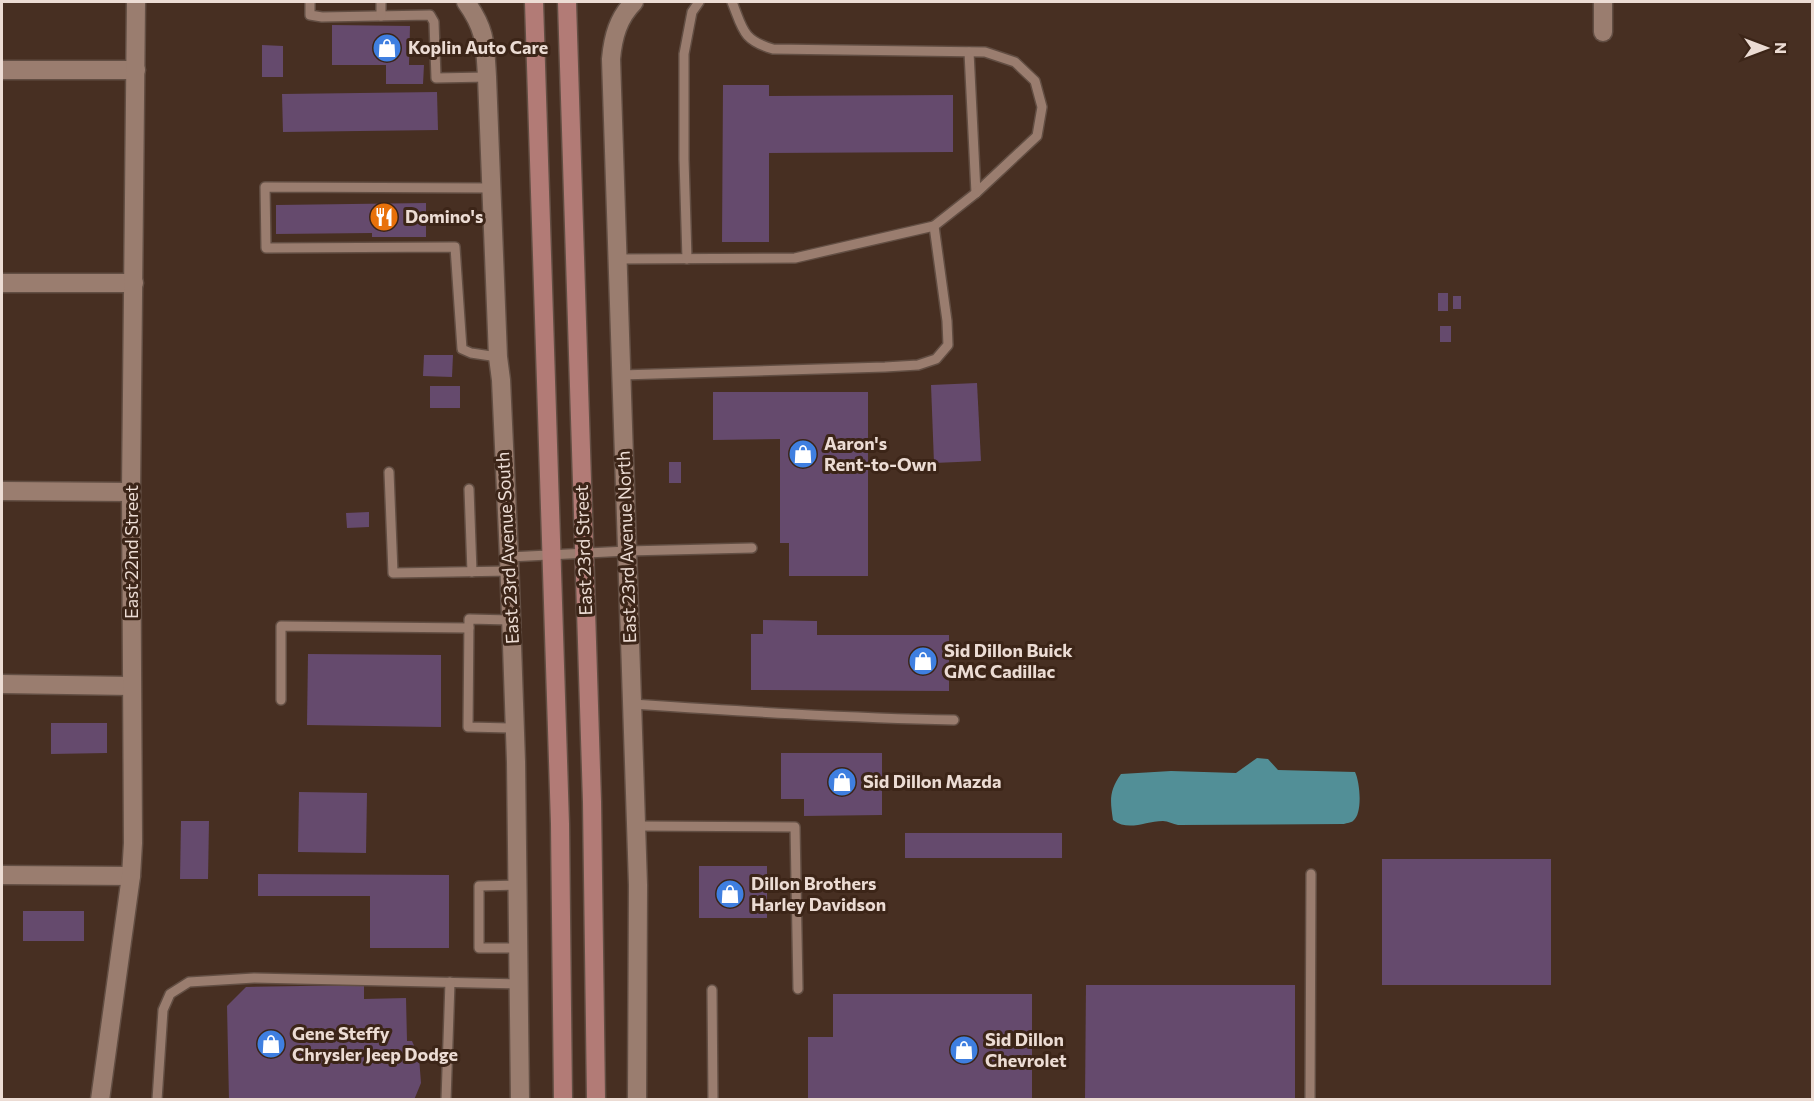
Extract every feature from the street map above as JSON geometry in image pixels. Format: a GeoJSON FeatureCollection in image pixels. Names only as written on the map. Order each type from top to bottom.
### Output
{"type":"FeatureCollection","features":[{"type":"Feature","properties":{"kind":"main road","name":"East 23rd Street"},"geometry":{"type":"LineString","coordinates":[[534,2],[561,891],[563,1100]]}},
{"type":"Feature","properties":{"kind":"main road","name":"East 23rd Street"},"geometry":{"type":"LineString","coordinates":[[567,2],[592,802],[596,1100]]}},
{"type":"Feature","properties":{"kind":"street","name":"East 22nd Street"},"geometry":{"type":"LineString","coordinates":[[100,1100],[131,876],[133,843],[131,492],[136,2]]}},
{"type":"Feature","properties":{"kind":"street","name":"East 23rd Avenue South"},"geometry":{"type":"LineString","coordinates":[[465,2],[481,26],[487,77],[498,357],[512,620],[520,1100]]}},
{"type":"Feature","properties":{"kind":"street","name":"East 23rd Avenue North"},"geometry":{"type":"LineString","coordinates":[[634,2],[619,21],[612,44],[611,59],[636,826],[637,1100]]}},
{"type":"Feature","properties":{"kind":"street"},"geometry":{"type":"LineString","coordinates":[[1603,2],[1603,32]]}},
{"type":"Feature","properties":{"kind":"street"},"geometry":{"type":"LineString","coordinates":[[2,70],[136,70]]}},
{"type":"Feature","properties":{"kind":"street"},"geometry":{"type":"LineString","coordinates":[[2,283],[134,283]]}},
{"type":"Feature","properties":{"kind":"street"},"geometry":{"type":"LineString","coordinates":[[2,491],[131,492]]}},
{"type":"Feature","properties":{"kind":"street"},"geometry":{"type":"LineString","coordinates":[[2,684],[131,686]]}},
{"type":"Feature","properties":{"kind":"street"},"geometry":{"type":"LineString","coordinates":[[2,875],[131,876]]}},
{"type":"Feature","properties":{"kind":"lane"},"geometry":{"type":"LineString","coordinates":[[310,2],[310,15],[322,17],[430,15],[434,22],[436,78],[487,77]]}},
{"type":"Feature","properties":{"kind":"lane"},"geometry":{"type":"LineString","coordinates":[[381,2],[381,16]]}},
{"type":"Feature","properties":{"kind":"lane"},"geometry":{"type":"LineString","coordinates":[[687,259],[684,54],[692,12],[699,2]]}},
{"type":"Feature","properties":{"kind":"lane"},"geometry":{"type":"LineString","coordinates":[[617,259],[795,258],[934,226],[975,193],[1037,136],[1042,107],[1035,81],[1015,62],[985,52],[773,49],[755,44],[744,31],[732,2]]}},
{"type":"Feature","properties":{"kind":"lane"},"geometry":{"type":"LineString","coordinates":[[969,52],[975,193]]}},
{"type":"Feature","properties":{"kind":"lane"},"geometry":{"type":"LineString","coordinates":[[492,188],[266,187],[266,248],[455,247],[462,349],[471,353],[498,357]]}},
{"type":"Feature","properties":{"kind":"lane"},"geometry":{"type":"LineString","coordinates":[[621,375],[907,366],[936,359],[948,345],[947,321],[934,226]]}},
{"type":"Feature","properties":{"kind":"lane"},"geometry":{"type":"LineString","coordinates":[[389,472],[393,573],[472,572],[552,555],[752,548]]}},
{"type":"Feature","properties":{"kind":"lane"},"geometry":{"type":"LineString","coordinates":[[469,489],[472,572]]}},
{"type":"Feature","properties":{"kind":"lane"},"geometry":{"type":"LineString","coordinates":[[512,620],[469,619],[468,727],[515,728]]}},
{"type":"Feature","properties":{"kind":"lane"},"geometry":{"type":"LineString","coordinates":[[281,700],[281,626],[469,628]]}},
{"type":"Feature","properties":{"kind":"lane"},"geometry":{"type":"LineString","coordinates":[[632,704],[748,712],[954,720]]}},
{"type":"Feature","properties":{"kind":"lane"},"geometry":{"type":"LineString","coordinates":[[636,826],[795,827],[798,989]]}},
{"type":"Feature","properties":{"kind":"lane"},"geometry":{"type":"LineString","coordinates":[[1310,1100],[1311,874]]}},
{"type":"Feature","properties":{"kind":"lane"},"geometry":{"type":"LineString","coordinates":[[518,885],[479,886],[479,948],[519,948]]}},
{"type":"Feature","properties":{"kind":"lane"},"geometry":{"type":"LineString","coordinates":[[157,1100],[163,1010],[170,994],[189,982],[254,978],[519,984]]}},
{"type":"Feature","properties":{"kind":"lane"},"geometry":{"type":"LineString","coordinates":[[446,1100],[450,982]]}},
{"type":"Feature","properties":{"kind":"lane"},"geometry":{"type":"LineString","coordinates":[[712,990],[712,1100]]}},
{"type":"Feature","properties":{"kind":"water"},"geometry":{"type":"Polygon","coordinates":[[[1257,758],[1268,759],[1278,770],[1355,772],[1360,798],[1356,817],[1343,824],[1178,825],[1167,821],[1156,821],[1131,826],[1113,820],[1111,796],[1121,774],[1171,771],[1236,773],[1257,758]]]}},
{"type":"Feature","properties":{"kind":"building"},"geometry":{"type":"Polygon","coordinates":[[[332,25],[410,26],[409,65],[424,65],[423,84],[386,84],[386,65],[332,65],[332,25]]]}},
{"type":"Feature","properties":{"kind":"building"},"geometry":{"type":"Polygon","coordinates":[[[262,45],[283,46],[283,77],[262,77],[262,45]]]}},
{"type":"Feature","properties":{"kind":"building"},"geometry":{"type":"Polygon","coordinates":[[[723,85],[769,85],[769,96],[953,95],[953,152],[769,153],[769,242],[722,242],[723,85]]]}},
{"type":"Feature","properties":{"kind":"building"},"geometry":{"type":"Polygon","coordinates":[[[437,92],[438,130],[283,132],[282,94],[437,92]]]}},
{"type":"Feature","properties":{"kind":"building"},"geometry":{"type":"Polygon","coordinates":[[[426,203],[426,237],[372,237],[372,233],[276,234],[276,205],[426,203]]]}},
{"type":"Feature","properties":{"kind":"building"},"geometry":{"type":"Polygon","coordinates":[[[1438,293],[1448,293],[1448,311],[1438,311],[1438,293]]]}},
{"type":"Feature","properties":{"kind":"building"},"geometry":{"type":"Polygon","coordinates":[[[1453,296],[1461,296],[1461,309],[1453,309],[1453,296]]]}},
{"type":"Feature","properties":{"kind":"building"},"geometry":{"type":"Polygon","coordinates":[[[1440,326],[1451,326],[1451,342],[1440,342],[1440,326]]]}},
{"type":"Feature","properties":{"kind":"building"},"geometry":{"type":"Polygon","coordinates":[[[424,355],[453,355],[452,377],[423,376],[424,355]]]}},
{"type":"Feature","properties":{"kind":"building"},"geometry":{"type":"Polygon","coordinates":[[[977,383],[981,461],[934,463],[931,385],[977,383]]]}},
{"type":"Feature","properties":{"kind":"building"},"geometry":{"type":"Polygon","coordinates":[[[430,386],[460,386],[460,408],[430,408],[430,386]]]}},
{"type":"Feature","properties":{"kind":"building"},"geometry":{"type":"Polygon","coordinates":[[[713,392],[868,392],[868,576],[789,576],[789,543],[780,543],[780,439],[713,440],[713,392]]]}},
{"type":"Feature","properties":{"kind":"building"},"geometry":{"type":"Polygon","coordinates":[[[669,462],[681,462],[681,483],[669,483],[669,462]]]}},
{"type":"Feature","properties":{"kind":"building"},"geometry":{"type":"Polygon","coordinates":[[[369,512],[369,527],[347,528],[346,513],[369,512]]]}},
{"type":"Feature","properties":{"kind":"building"},"geometry":{"type":"Polygon","coordinates":[[[763,620],[817,621],[817,635],[949,635],[949,691],[751,690],[751,634],[763,634],[763,620]]]}},
{"type":"Feature","properties":{"kind":"building"},"geometry":{"type":"Polygon","coordinates":[[[308,654],[441,655],[441,727],[307,725],[308,654]]]}},
{"type":"Feature","properties":{"kind":"building"},"geometry":{"type":"Polygon","coordinates":[[[51,723],[107,723],[107,753],[51,754],[51,723]]]}},
{"type":"Feature","properties":{"kind":"building"},"geometry":{"type":"Polygon","coordinates":[[[781,753],[882,753],[882,815],[804,816],[804,799],[781,799],[781,753]]]}},
{"type":"Feature","properties":{"kind":"building"},"geometry":{"type":"Polygon","coordinates":[[[299,792],[367,793],[366,853],[298,852],[299,792]]]}},
{"type":"Feature","properties":{"kind":"building"},"geometry":{"type":"Polygon","coordinates":[[[181,821],[209,821],[208,879],[180,879],[181,821]]]}},
{"type":"Feature","properties":{"kind":"building"},"geometry":{"type":"Polygon","coordinates":[[[905,833],[1062,833],[1062,858],[905,858],[905,833]]]}},
{"type":"Feature","properties":{"kind":"building"},"geometry":{"type":"Polygon","coordinates":[[[1382,859],[1551,859],[1551,985],[1382,985],[1382,859]]]}},
{"type":"Feature","properties":{"kind":"building"},"geometry":{"type":"Polygon","coordinates":[[[699,866],[767,866],[767,918],[699,918],[699,866]]]}},
{"type":"Feature","properties":{"kind":"building"},"geometry":{"type":"Polygon","coordinates":[[[258,874],[449,875],[449,948],[370,948],[370,896],[258,896],[258,874]]]}},
{"type":"Feature","properties":{"kind":"building"},"geometry":{"type":"Polygon","coordinates":[[[23,911],[84,911],[84,941],[23,941],[23,911]]]}},
{"type":"Feature","properties":{"kind":"building"},"geometry":{"type":"Polygon","coordinates":[[[364,985],[364,999],[406,998],[407,1041],[412,1041],[419,1057],[421,1083],[414,1100],[229,1100],[227,1006],[246,987],[364,985]]]}},
{"type":"Feature","properties":{"kind":"building"},"geometry":{"type":"Polygon","coordinates":[[[1086,985],[1295,985],[1295,1100],[1085,1100],[1086,985]]]}},
{"type":"Feature","properties":{"kind":"building"},"geometry":{"type":"Polygon","coordinates":[[[833,994],[1032,994],[1032,1100],[808,1100],[808,1037],[833,1037],[833,994]]]}},
{"type":"Feature","properties":{"kind":"place","name":"Koplin Auto Care"},"geometry":{"type":"Point","coordinates":[387,48]}},
{"type":"Feature","properties":{"kind":"place","name":"Domino's"},"geometry":{"type":"Point","coordinates":[384,217]}},
{"type":"Feature","properties":{"kind":"place","name":"Aaron's Rent-to-Own"},"geometry":{"type":"Point","coordinates":[803,454]}},
{"type":"Feature","properties":{"kind":"place","name":"Sid Dillon Buick GMC Cadillac"},"geometry":{"type":"Point","coordinates":[923,661]}},
{"type":"Feature","properties":{"kind":"place","name":"Sid Dillon Mazda"},"geometry":{"type":"Point","coordinates":[842,782]}},
{"type":"Feature","properties":{"kind":"place","name":"Dillon Brothers Harley Davidson"},"geometry":{"type":"Point","coordinates":[730,894]}},
{"type":"Feature","properties":{"kind":"place","name":"Gene Steffy Chrysler Jeep Dodge"},"geometry":{"type":"Point","coordinates":[271,1044]}},
{"type":"Feature","properties":{"kind":"place","name":"Sid Dillon Chevrolet"},"geometry":{"type":"Point","coordinates":[964,1050]}}]}
